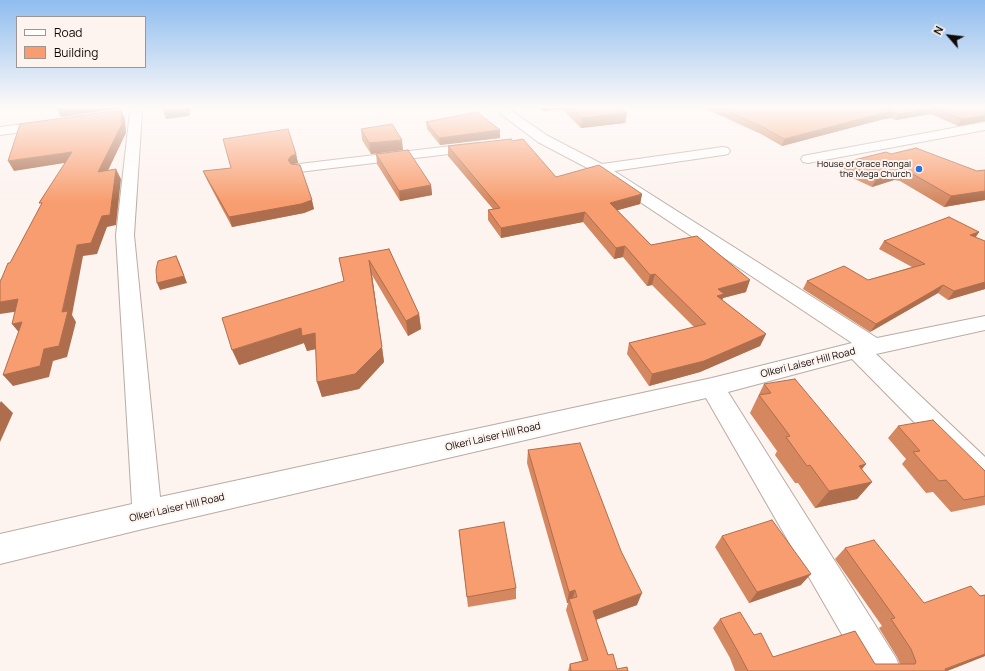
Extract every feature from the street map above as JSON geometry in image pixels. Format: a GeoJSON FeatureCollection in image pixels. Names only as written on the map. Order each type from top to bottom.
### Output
{"type":"FeatureCollection","features":[{"type":"Feature","properties":{"kind":"street"},"geometry":{"type":"LineString","coordinates":[[129,139],[125,235],[147,514]]}},
{"type":"Feature","properties":{"kind":"street"},"geometry":{"type":"LineString","coordinates":[[520,142],[541,139]]}},
{"type":"Feature","properties":{"kind":"street"},"geometry":{"type":"LineString","coordinates":[[544,139],[600,169],[866,348],[985,475]]}},
{"type":"Feature","properties":{"kind":"street"},"geometry":{"type":"LineString","coordinates":[[808,159],[914,139]]}},
{"type":"Feature","properties":{"kind":"street"},"geometry":{"type":"LineString","coordinates":[[299,168],[488,146]]}},
{"type":"Feature","properties":{"kind":"street"},"geometry":{"type":"LineString","coordinates":[[600,169],[723,151]]}},
{"type":"Feature","properties":{"kind":"street","name":"Olkeri Laiser Hill Road"},"geometry":{"type":"LineString","coordinates":[[0,549],[147,514],[712,387],[866,348],[985,323]]}},
{"type":"Feature","properties":{"kind":"street"},"geometry":{"type":"LineString","coordinates":[[712,387],[883,671]]}},
{"type":"Feature","properties":{"kind":"building"},"geometry":{"type":"Polygon","coordinates":[[[15,139],[114,139],[98,172],[116,169],[110,215],[102,216],[91,243],[77,245],[62,312],[68,311],[59,346],[44,349],[40,366],[3,375],[22,322],[12,324],[18,299],[0,302],[0,280],[42,203],[39,203],[72,152],[8,161],[15,139]]]}},
{"type":"Feature","properties":{"kind":"building"},"geometry":{"type":"Polygon","coordinates":[[[223,139],[291,139],[296,154],[291,156],[288,160],[291,164],[300,165],[312,200],[301,204],[229,217],[203,171],[231,168],[223,139]]]}},
{"type":"Feature","properties":{"kind":"building"},"geometry":{"type":"Polygon","coordinates":[[[367,139],[402,140],[369,143],[367,139]]]}},
{"type":"Feature","properties":{"kind":"building"},"geometry":{"type":"Polygon","coordinates":[[[508,139],[511,139],[512,141],[523,139],[556,177],[599,165],[642,194],[610,203],[651,245],[697,236],[750,280],[718,289],[724,294],[717,296],[766,334],[704,361],[652,374],[629,343],[706,324],[655,274],[650,275],[625,246],[616,248],[585,212],[501,228],[488,210],[500,208],[448,146],[508,139]]]}},
{"type":"Feature","properties":{"kind":"building"},"geometry":{"type":"Polygon","coordinates":[[[916,148],[977,171],[985,170],[985,191],[951,196],[906,170],[900,169],[877,177],[846,162],[886,152],[891,154],[916,148]]]}},
{"type":"Feature","properties":{"kind":"building"},"geometry":{"type":"Polygon","coordinates":[[[408,150],[431,185],[399,191],[376,154],[408,150]]]}},
{"type":"Feature","properties":{"kind":"building"},"geometry":{"type":"Polygon","coordinates":[[[949,217],[979,232],[970,235],[985,241],[985,282],[954,291],[943,285],[876,324],[807,281],[844,266],[868,280],[925,264],[884,241],[949,217]]]}},
{"type":"Feature","properties":{"kind":"building"},"geometry":{"type":"Polygon","coordinates":[[[389,249],[419,314],[406,321],[369,260],[382,347],[355,374],[317,382],[315,333],[302,336],[301,328],[232,350],[222,318],[344,281],[339,258],[389,249]]]}},
{"type":"Feature","properties":{"kind":"building"},"geometry":{"type":"Polygon","coordinates":[[[176,256],[184,276],[157,283],[156,270],[158,261],[176,256]]]}},
{"type":"Feature","properties":{"kind":"building"},"geometry":{"type":"Polygon","coordinates":[[[795,379],[866,464],[859,466],[872,482],[829,491],[810,465],[807,466],[786,437],[790,436],[759,395],[771,393],[764,384],[795,379]]]}},
{"type":"Feature","properties":{"kind":"building"},"geometry":{"type":"Polygon","coordinates":[[[933,420],[985,471],[985,496],[964,500],[946,480],[939,481],[913,452],[920,451],[898,426],[933,420]]]}},
{"type":"Feature","properties":{"kind":"building"},"geometry":{"type":"Polygon","coordinates":[[[580,443],[621,551],[642,593],[593,611],[608,655],[613,654],[617,669],[627,667],[628,671],[571,671],[570,664],[588,660],[569,599],[577,597],[575,590],[569,592],[528,450],[580,443]]]}},
{"type":"Feature","properties":{"kind":"building"},"geometry":{"type":"Polygon","coordinates":[[[772,520],[811,574],[757,592],[722,536],[772,520]]]}},
{"type":"Feature","properties":{"kind":"building"},"geometry":{"type":"Polygon","coordinates":[[[504,522],[516,588],[467,597],[459,530],[504,522]]]}},
{"type":"Feature","properties":{"kind":"building"},"geometry":{"type":"Polygon","coordinates":[[[874,540],[924,603],[971,586],[980,596],[985,595],[985,654],[945,669],[946,671],[748,671],[720,619],[740,612],[754,635],[761,633],[773,657],[855,631],[875,664],[915,664],[916,662],[911,649],[891,619],[895,618],[845,548],[874,540]]]}},
{"type":"Feature","properties":{"kind":"place","name":"House of Grace Rongai the Mega Church"},"geometry":{"type":"Point","coordinates":[919,169]}}]}
